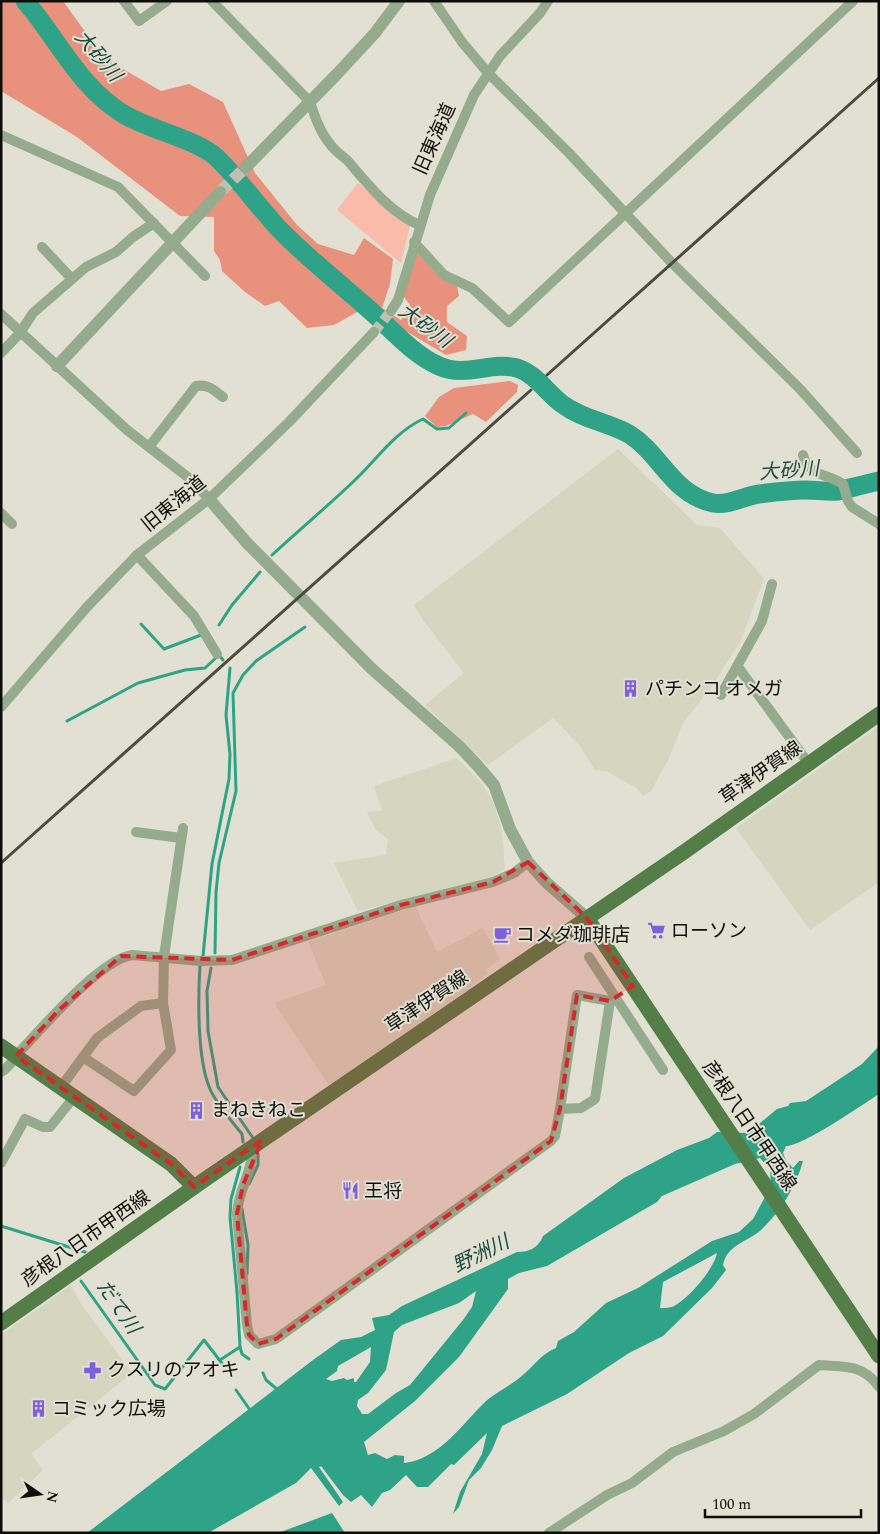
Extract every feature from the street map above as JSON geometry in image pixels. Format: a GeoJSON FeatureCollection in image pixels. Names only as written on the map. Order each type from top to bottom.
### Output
{"type":"FeatureCollection","features":[{"type":"Feature","properties":{"kind":"main road","name":"草津伊賀線"},"geometry":{"type":"LineString","coordinates":[[194,1187],[587,918],[879,714]]}},
{"type":"Feature","properties":{"kind":"main road","name":"彦根八日市甲西線"},"geometry":{"type":"LineString","coordinates":[[587,918],[879,1356]]}},
{"type":"Feature","properties":{"kind":"main road"},"geometry":{"type":"LineString","coordinates":[[1,1046],[171,1164],[194,1187]]}},
{"type":"Feature","properties":{"kind":"main road","name":"彦根八日市甲西線"},"geometry":{"type":"LineString","coordinates":[[1,1323],[194,1187]]}},
{"type":"Feature","properties":{"kind":"street"},"geometry":{"type":"LineString","coordinates":[[124,1],[139,22],[167,1]]}},
{"type":"Feature","properties":{"kind":"street"},"geometry":{"type":"LineString","coordinates":[[212,1],[310,102],[318,124],[330,145],[371,188],[407,220],[419,225]]}},
{"type":"Feature","properties":{"kind":"street"},"geometry":{"type":"LineString","coordinates":[[246,167],[375,33],[400,1]]}},
{"type":"Feature","properties":{"kind":"street"},"geometry":{"type":"LineString","coordinates":[[434,1],[462,42],[488,73],[536,119],[672,263],[800,389],[857,453]]}},
{"type":"Feature","properties":{"kind":"street","name":"旧東海道"},"geometry":{"type":"LineString","coordinates":[[391,311],[398,300],[419,225],[430,195],[474,95],[500,56],[540,14],[548,1]]}},
{"type":"Feature","properties":{"kind":"street"},"geometry":{"type":"LineString","coordinates":[[414,242],[444,275],[472,288],[509,322],[853,1]]}},
{"type":"Feature","properties":{"kind":"street"},"geometry":{"type":"LineString","coordinates":[[1,135],[118,187],[204,276]]}},
{"type":"Feature","properties":{"kind":"street"},"geometry":{"type":"LineString","coordinates":[[57,366],[220,192]]}},
{"type":"Feature","properties":{"kind":"street"},"geometry":{"type":"LineString","coordinates":[[1,353],[20,333],[33,313],[86,267],[116,252],[133,237],[154,224]]}},
{"type":"Feature","properties":{"kind":"street"},"geometry":{"type":"LineString","coordinates":[[42,247],[72,279]]}},
{"type":"Feature","properties":{"kind":"street"},"geometry":{"type":"LineString","coordinates":[[1,314],[149,448],[189,478],[247,543],[372,669],[459,746],[494,785],[514,837],[528,862],[547,883],[587,918]]}},
{"type":"Feature","properties":{"kind":"street","name":"旧東海道"},"geometry":{"type":"LineString","coordinates":[[1,708],[87,607],[137,555],[209,499],[295,415],[374,332]]}},
{"type":"Feature","properties":{"kind":"street"},"geometry":{"type":"LineString","coordinates":[[149,448],[196,386],[204,384],[223,397]]}},
{"type":"Feature","properties":{"kind":"street"},"geometry":{"type":"LineString","coordinates":[[803,456],[805,464],[811,470],[845,488],[848,502],[852,507],[879,524]]}},
{"type":"Feature","properties":{"kind":"street"},"geometry":{"type":"LineString","coordinates":[[1,513],[12,524]]}},
{"type":"Feature","properties":{"kind":"street"},"geometry":{"type":"LineString","coordinates":[[137,555],[194,616],[217,654]]}},
{"type":"Feature","properties":{"kind":"street"},"geometry":{"type":"LineString","coordinates":[[721,695],[762,620],[772,584]]}},
{"type":"Feature","properties":{"kind":"street"},"geometry":{"type":"LineString","coordinates":[[738,667],[809,764]]}},
{"type":"Feature","properties":{"kind":"street"},"geometry":{"type":"LineString","coordinates":[[82,1057],[134,1091],[171,1050],[163,1003],[164,956],[182,833],[136,832]]}},
{"type":"Feature","properties":{"kind":"street"},"geometry":{"type":"LineString","coordinates":[[1,1072],[60,1010],[111,963],[122,956],[164,956],[201,960],[232,960],[401,905],[493,882],[514,873],[528,862]]}},
{"type":"Feature","properties":{"kind":"street"},"geometry":{"type":"LineString","coordinates":[[589,957],[613,999],[663,1070]]}},
{"type":"Feature","properties":{"kind":"street"},"geometry":{"type":"LineString","coordinates":[[253,1147],[253,1157],[238,1200],[237,1214],[247,1325],[249,1335],[258,1344],[276,1339],[551,1141],[554,1136],[560,1109],[577,995],[613,999],[633,986]]}},
{"type":"Feature","properties":{"kind":"street"},"geometry":{"type":"LineString","coordinates":[[560,1109],[581,1108],[595,1099],[613,999]]}},
{"type":"Feature","properties":{"kind":"street"},"geometry":{"type":"LineString","coordinates":[[61,1087],[97,1038],[141,1006],[163,1003]]}},
{"type":"Feature","properties":{"kind":"street"},"geometry":{"type":"LineString","coordinates":[[1,1163],[25,1119],[43,1127],[50,1127],[74,1097]]}},
{"type":"Feature","properties":{"kind":"street"},"geometry":{"type":"LineString","coordinates":[[550,1533],[607,1495],[632,1483],[673,1452],[724,1431],[754,1414],[819,1365],[857,1368],[871,1376],[879,1387]]}},
{"type":"Feature","properties":{"kind":"highlighted area"},"geometry":{"type":"Polygon","coordinates":[[[528,862],[587,918],[633,986],[610,1001],[577,995],[560,1109],[551,1141],[276,1339],[258,1344],[249,1335],[247,1325],[237,1214],[243,1185],[262,1140],[194,1187],[171,1164],[16,1056],[59,1010],[121,956],[232,960],[401,905],[493,882],[528,862]]]}},
{"type":"Feature","properties":{"kind":"shaded area"},"geometry":{"type":"Polygon","coordinates":[[[1,1],[63,1],[104,58],[161,91],[189,84],[223,102],[255,173],[297,225],[318,244],[354,255],[364,238],[393,259],[390,284],[382,308],[401,320],[410,305],[401,293],[412,258],[419,253],[457,286],[459,296],[447,306],[447,322],[467,336],[466,350],[446,355],[381,316],[357,312],[334,325],[307,328],[279,301],[265,306],[245,292],[222,271],[220,260],[214,251],[214,217],[180,216],[77,137],[1,91],[1,1]]]}},
{"type":"Feature","properties":{"kind":"shaded area"},"geometry":{"type":"Polygon","coordinates":[[[358,183],[410,226],[401,263],[337,210],[358,183]]]}},
{"type":"Feature","properties":{"kind":"shaded area"},"geometry":{"type":"Polygon","coordinates":[[[510,381],[518,385],[517,392],[486,422],[473,414],[446,426],[437,427],[425,416],[439,397],[454,388],[510,381]]]}},
{"type":"Feature","properties":{"kind":"shaded area"},"geometry":{"type":"Polygon","coordinates":[[[618,449],[697,525],[720,528],[764,579],[740,642],[712,686],[683,723],[669,758],[651,791],[643,796],[636,788],[606,771],[595,770],[580,746],[553,718],[488,765],[425,705],[464,673],[423,620],[414,605],[618,449]]]}},
{"type":"Feature","properties":{"kind":"shaded area"},"geometry":{"type":"Polygon","coordinates":[[[879,726],[879,882],[810,930],[736,828],[879,726]]]}},
{"type":"Feature","properties":{"kind":"shaded area"},"geometry":{"type":"Polygon","coordinates":[[[457,758],[481,783],[494,803],[502,832],[505,869],[489,879],[358,911],[334,863],[386,855],[388,839],[375,829],[367,812],[382,810],[374,786],[457,758]]]}},
{"type":"Feature","properties":{"kind":"shaded area"},"geometry":{"type":"Polygon","coordinates":[[[415,906],[437,952],[483,928],[500,959],[486,969],[488,973],[469,989],[330,1087],[274,1003],[326,985],[308,942],[415,906]]]}},
{"type":"Feature","properties":{"kind":"shaded area"},"geometry":{"type":"Polygon","coordinates":[[[879,1046],[879,1094],[818,1132],[786,1146],[783,1153],[786,1161],[793,1168],[799,1161],[803,1161],[792,1190],[775,1215],[761,1230],[733,1248],[725,1258],[723,1265],[726,1270],[712,1288],[663,1336],[629,1353],[567,1394],[502,1426],[492,1450],[481,1468],[469,1480],[459,1507],[453,1514],[460,1492],[482,1454],[487,1433],[428,1487],[417,1487],[406,1475],[390,1490],[382,1493],[372,1507],[361,1495],[351,1502],[343,1495],[321,1466],[319,1467],[343,1502],[339,1506],[311,1468],[296,1483],[208,1533],[87,1533],[341,1340],[361,1337],[375,1330],[372,1318],[389,1315],[402,1306],[517,1252],[533,1248],[539,1244],[543,1236],[624,1178],[677,1150],[709,1138],[717,1132],[748,1133],[777,1109],[788,1106],[790,1103],[806,1101],[862,1064],[879,1046]],[[760,1158],[735,1164],[662,1196],[657,1202],[547,1266],[519,1273],[508,1279],[508,1289],[459,1357],[415,1401],[364,1442],[368,1455],[375,1453],[387,1459],[395,1455],[404,1456],[404,1463],[429,1455],[450,1439],[486,1401],[519,1378],[542,1356],[556,1348],[558,1341],[574,1332],[606,1303],[638,1288],[712,1241],[739,1232],[753,1219],[771,1186],[770,1169],[760,1158]],[[717,1253],[663,1282],[660,1308],[672,1307],[685,1298],[706,1275],[717,1253]],[[476,1291],[459,1303],[402,1325],[394,1332],[386,1370],[368,1393],[358,1400],[357,1406],[362,1414],[368,1414],[410,1385],[463,1320],[472,1307],[476,1291]],[[371,1347],[338,1366],[337,1371],[326,1379],[332,1381],[354,1378],[354,1382],[356,1382],[370,1362],[371,1347]]]}},
{"type":"Feature","properties":{"kind":"shaded area"},"geometry":{"type":"Polygon","coordinates":[[[71,1285],[81,1304],[132,1373],[31,1454],[43,1470],[8,1503],[1,1496],[1,1335],[71,1285]]]}},
{"type":"Feature","properties":{"kind":"shaded area"},"geometry":{"type":"Polygon","coordinates":[[[332,1513],[345,1533],[278,1533],[332,1513]]]}},
{"type":"Feature","properties":{"kind":"waterway","name":"大砂川"},"geometry":{"type":"LineString","coordinates":[[25,1],[82,77],[109,104],[125,115],[197,145],[216,157],[293,243],[421,356],[449,369],[469,370],[507,366],[530,374],[556,399],[570,409],[629,434],[640,442],[687,491],[713,503],[725,503],[753,495],[782,491],[838,491],[879,481]]}},
{"type":"Feature","properties":{"kind":"waterway"},"geometry":{"type":"LineString","coordinates":[[272,555],[345,490],[395,438],[413,424],[423,419],[437,429],[449,428],[466,413]]}},
{"type":"Feature","properties":{"kind":"waterway"},"geometry":{"type":"LineString","coordinates":[[219,625],[232,605],[260,572]]}},
{"type":"Feature","properties":{"kind":"waterway"},"geometry":{"type":"LineString","coordinates":[[141,624],[164,649],[201,635]]}},
{"type":"Feature","properties":{"kind":"waterway"},"geometry":{"type":"LineString","coordinates":[[215,953],[216,892],[219,863],[236,791],[233,693],[243,675],[256,661],[305,627]]}},
{"type":"Feature","properties":{"kind":"waterway"},"geometry":{"type":"LineString","coordinates":[[67,721],[138,683],[185,670],[205,668],[219,655],[223,660]]}},
{"type":"Feature","properties":{"kind":"waterway"},"geometry":{"type":"LineString","coordinates":[[203,956],[212,864],[229,779],[230,754],[226,715],[230,668]]}},
{"type":"Feature","properties":{"kind":"waterway"},"geometry":{"type":"LineString","coordinates":[[200,965],[199,1028],[206,1076],[216,1101],[242,1134],[243,1142]]}},
{"type":"Feature","properties":{"kind":"waterway"},"geometry":{"type":"LineString","coordinates":[[211,968],[207,991],[208,1031],[218,1087],[253,1138]]}},
{"type":"Feature","properties":{"kind":"waterway"},"geometry":{"type":"LineString","coordinates":[[249,1184],[258,1165],[258,1154]]}},
{"type":"Feature","properties":{"kind":"waterway"},"geometry":{"type":"LineString","coordinates":[[237,1292],[230,1217],[231,1199],[240,1167]]}},
{"type":"Feature","properties":{"kind":"waterway"},"geometry":{"type":"LineString","coordinates":[[242,1209],[248,1245],[247,1274]]}},
{"type":"Feature","properties":{"kind":"waterway","name":"だて川"},"geometry":{"type":"LineString","coordinates":[[1,1226],[85,1252]]}},
{"type":"Feature","properties":{"kind":"waterway","name":"だて川"},"geometry":{"type":"LineString","coordinates":[[81,1281],[155,1385],[165,1389],[204,1340],[224,1366]]}},
{"type":"Feature","properties":{"kind":"waterway"},"geometry":{"type":"LineString","coordinates":[[237,1292],[240,1347],[242,1354],[249,1359]]}},
{"type":"Feature","properties":{"kind":"waterway"},"geometry":{"type":"LineString","coordinates":[[220,1360],[240,1347]]}},
{"type":"Feature","properties":{"kind":"waterway"},"geometry":{"type":"LineString","coordinates":[[263,1373],[266,1380],[278,1390]]}},
{"type":"Feature","properties":{"kind":"waterway","name":"だて川"},"geometry":{"type":"LineString","coordinates":[[236,1390],[250,1410]]}},
{"type":"Feature","properties":{"kind":"tunnel"},"geometry":{"type":"LineString","coordinates":[[220,192],[246,167]]}},
{"type":"Feature","properties":{"kind":"tunnel"},"geometry":{"type":"LineString","coordinates":[[374,332],[391,311]]}},
{"type":"Feature","properties":{"kind":"railway"},"geometry":{"type":"LineString","coordinates":[[547,375],[879,78]]}},
{"type":"Feature","properties":{"kind":"railway"},"geometry":{"type":"LineString","coordinates":[[1,863],[531,390]]}},
{"type":"Feature","properties":{"kind":"place","name":"パチンコ オメガ"},"geometry":{"type":"Point","coordinates":[631,689]}},
{"type":"Feature","properties":{"kind":"place","name":"ローソン"},"geometry":{"type":"Point","coordinates":[657,931]}},
{"type":"Feature","properties":{"kind":"place","name":"コメダ珈琲店"},"geometry":{"type":"Point","coordinates":[502,935]}},
{"type":"Feature","properties":{"kind":"place","name":"まねきねこ"},"geometry":{"type":"Point","coordinates":[197,1110]}},
{"type":"Feature","properties":{"kind":"place","name":"王将"},"geometry":{"type":"Point","coordinates":[350,1191]}},
{"type":"Feature","properties":{"kind":"place","name":"クスリのアオキ"},"geometry":{"type":"Point","coordinates":[93,1370]}},
{"type":"Feature","properties":{"kind":"place","name":"コミック広場"},"geometry":{"type":"Point","coordinates":[38,1409]}},
{"type":"Feature","properties":{"kind":"water label","name":"野洲川"},"geometry":{"type":"Point","coordinates":[481,1254]}}]}
